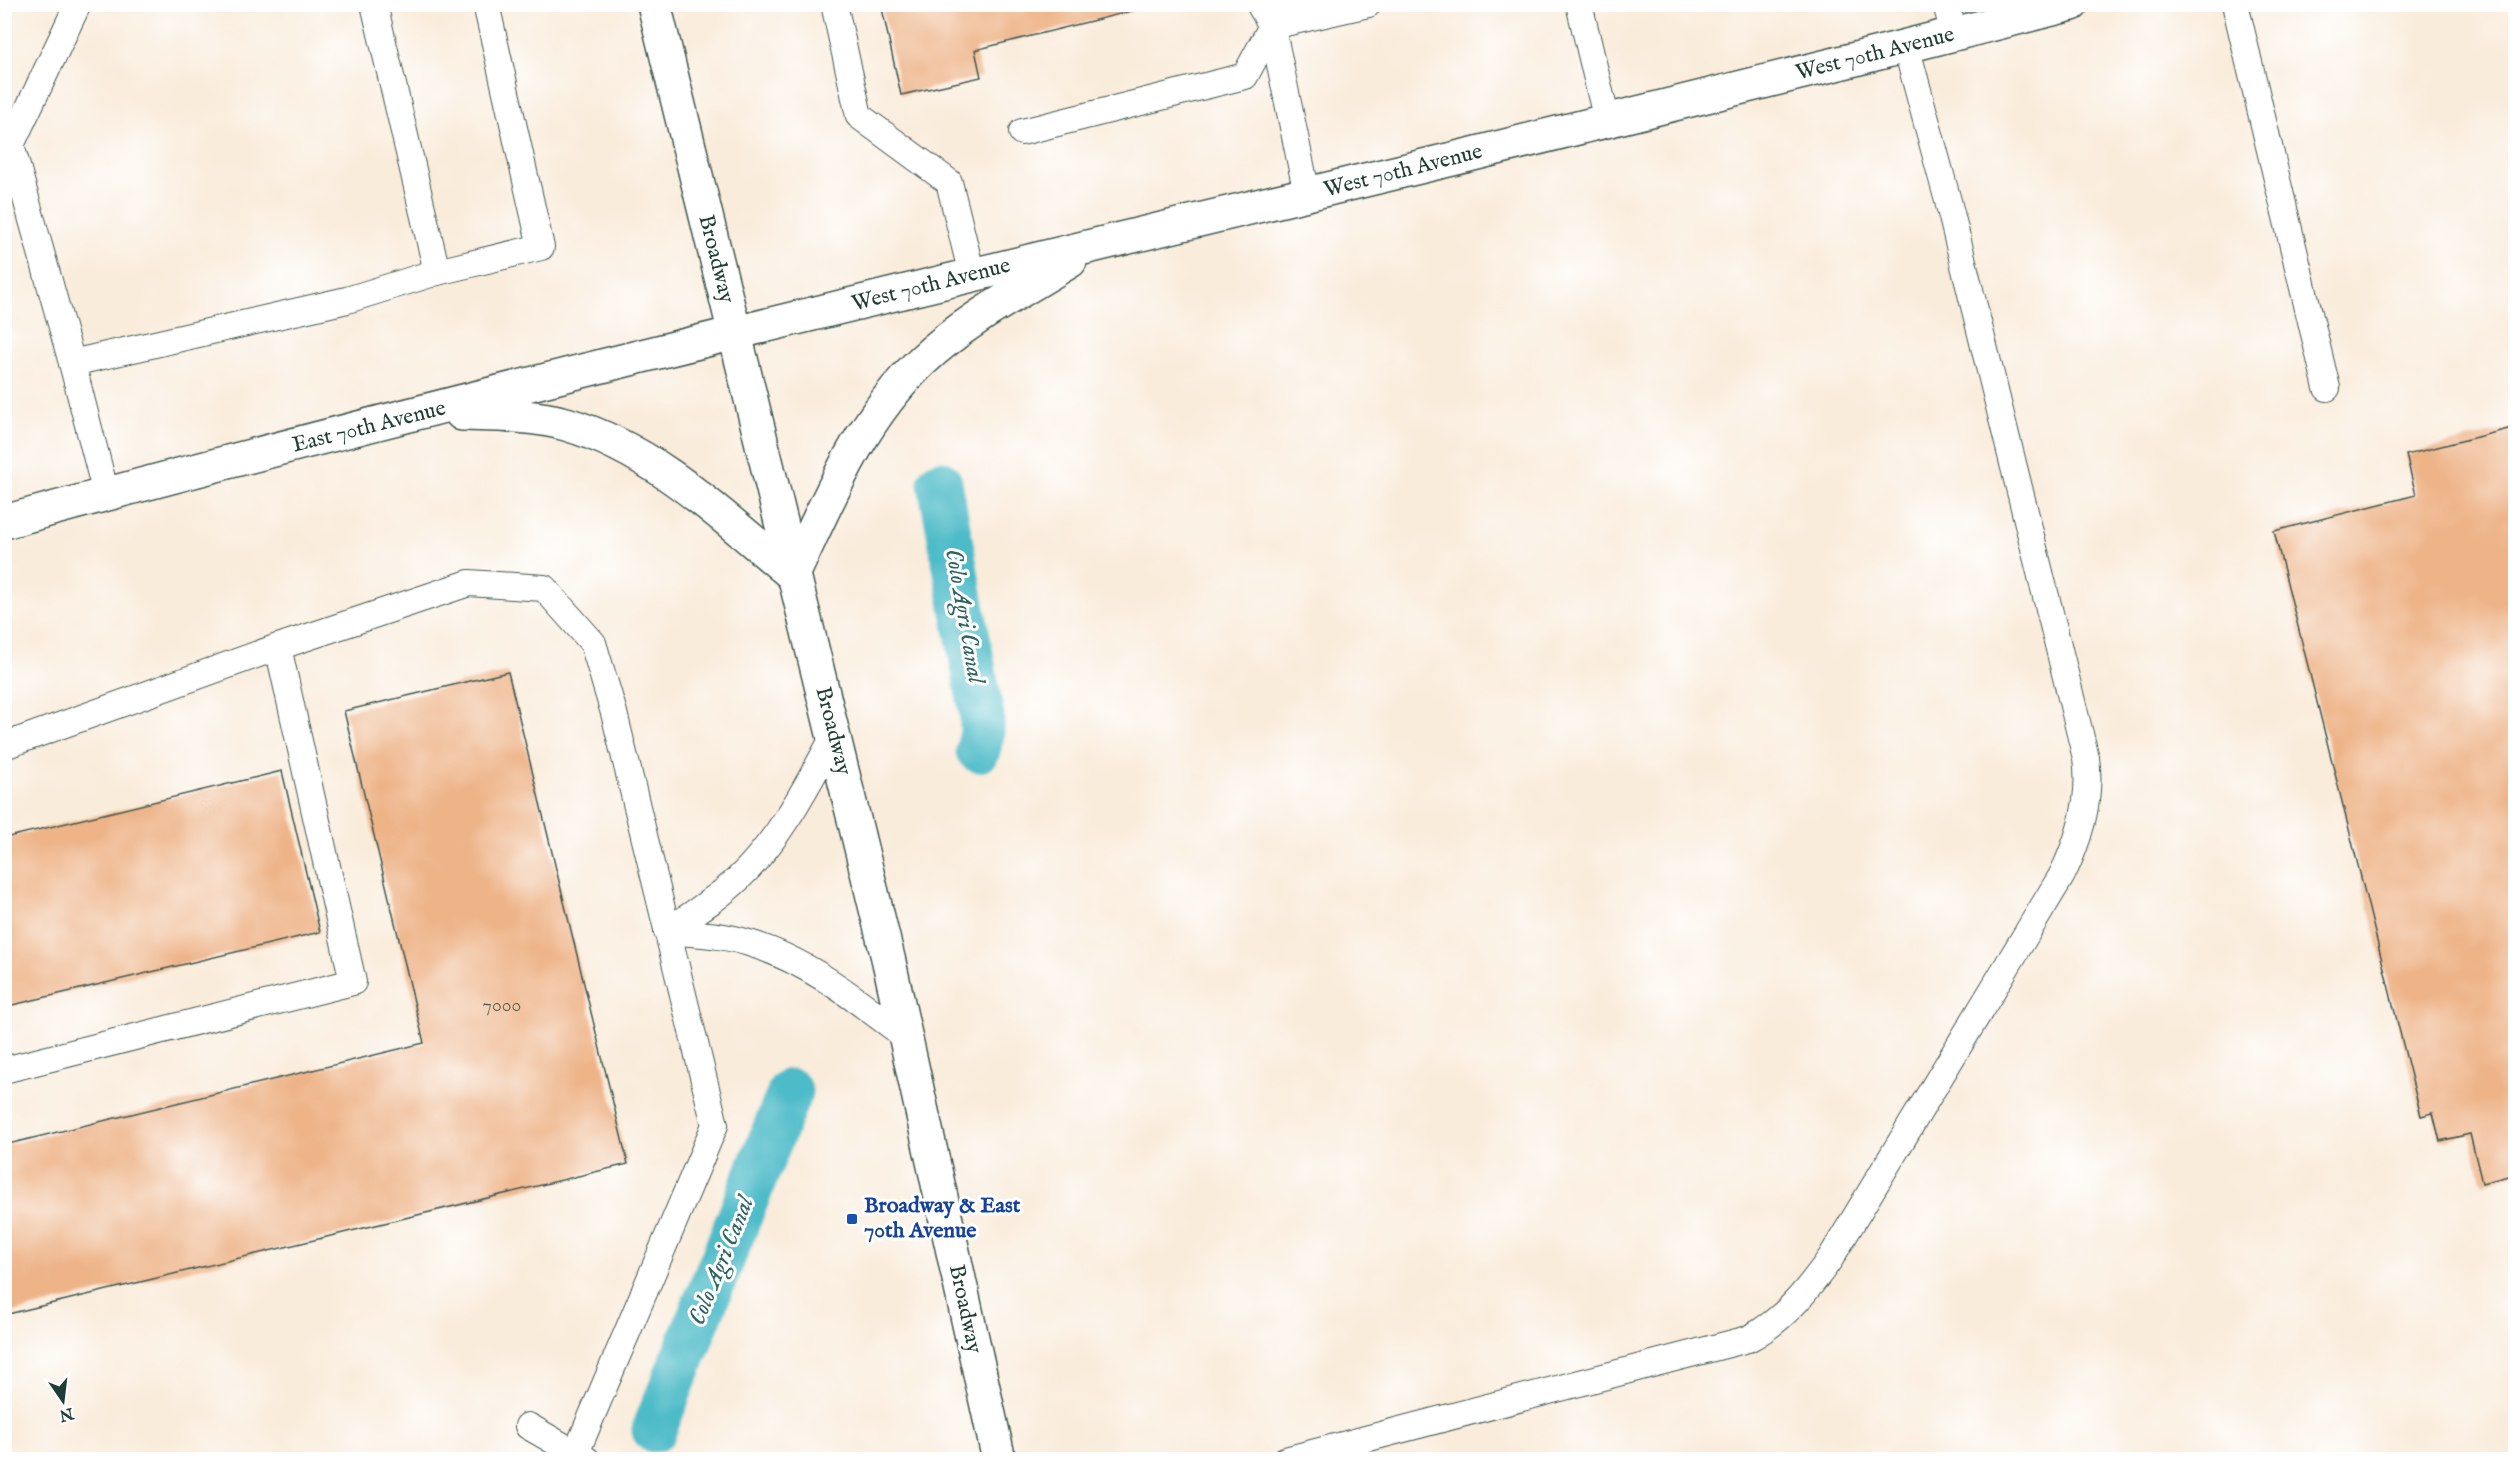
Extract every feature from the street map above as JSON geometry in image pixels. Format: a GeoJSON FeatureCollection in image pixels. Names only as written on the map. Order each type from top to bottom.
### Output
{"type":"FeatureCollection","features":[{"type":"Feature","properties":{"kind":"main road","name":"Broadway"},"geometry":{"type":"LineString","coordinates":[[654,4],[906,1037],[999,1460]]}},
{"type":"Feature","properties":{"kind":"main road","name":"West 70th Avenue"},"geometry":{"type":"LineString","coordinates":[[734,334],[1906,46],[1950,19],[2072,4]]}},
{"type":"Feature","properties":{"kind":"main road"},"geometry":{"type":"LineString","coordinates":[[391,421],[462,414],[531,417],[565,424],[603,437],[663,471],[705,502],[793,575],[844,465],[883,404],[923,359],[978,317],[1097,245]]}},
{"type":"Feature","properties":{"kind":"main road","name":"East 70th Avenue"},"geometry":{"type":"LineString","coordinates":[[4,522],[734,334]]}},
{"type":"Feature","properties":{"kind":"lane"},"geometry":{"type":"LineString","coordinates":[[78,4],[8,135],[106,494]]}},
{"type":"Feature","properties":{"kind":"lane"},"geometry":{"type":"LineString","coordinates":[[374,4],[437,272]]}},
{"type":"Feature","properties":{"kind":"lane"},"geometry":{"type":"LineString","coordinates":[[72,363],[347,300],[437,272],[541,247],[486,4]]}},
{"type":"Feature","properties":{"kind":"lane"},"geometry":{"type":"LineString","coordinates":[[834,4],[859,116],[949,182],[972,275]]}},
{"type":"Feature","properties":{"kind":"lane"},"geometry":{"type":"LineString","coordinates":[[1265,15],[1368,4]]}},
{"type":"Feature","properties":{"kind":"lane"},"geometry":{"type":"LineString","coordinates":[[1579,4],[1607,121]]}},
{"type":"Feature","properties":{"kind":"lane"},"geometry":{"type":"LineString","coordinates":[[2235,4],[2327,388]]}},
{"type":"Feature","properties":{"kind":"lane"},"geometry":{"type":"LineString","coordinates":[[1022,132],[1245,76],[1265,15]]}},
{"type":"Feature","properties":{"kind":"lane"},"geometry":{"type":"LineString","coordinates":[[1265,15],[1307,194]]}},
{"type":"Feature","properties":{"kind":"lane"},"geometry":{"type":"LineString","coordinates":[[1285,1460],[1748,1339],[1767,1329],[1796,1305],[1830,1259],[2062,875],[2073,852],[2088,791],[2084,747],[1948,201],[1906,46]]}},
{"type":"Feature","properties":{"kind":"lane"},"geometry":{"type":"LineString","coordinates":[[4,746],[278,647],[469,584],[544,588],[593,643],[614,713],[715,1125],[582,1456],[528,1426]]}},
{"type":"Feature","properties":{"kind":"lane"},"geometry":{"type":"LineString","coordinates":[[4,1070],[353,982],[278,647]]}},
{"type":"Feature","properties":{"kind":"lane"},"geometry":{"type":"LineString","coordinates":[[667,931],[715,898],[754,862],[800,797],[834,736]]}},
{"type":"Feature","properties":{"kind":"lane"},"geometry":{"type":"LineString","coordinates":[[667,931],[721,936],[750,943],[784,956],[857,1001],[906,1037]]}},
{"type":"Feature","properties":{"kind":"building"},"geometry":{"type":"Polygon","coordinates":[[[881,4],[1156,5],[975,50],[981,77],[901,95],[881,4]]]}},
{"type":"Feature","properties":{"kind":"building"},"geometry":{"type":"Polygon","coordinates":[[[2516,427],[2516,1174],[2482,1183],[2470,1134],[2440,1141],[2433,1113],[2421,1116],[2274,531],[2416,495],[2406,455],[2516,427]]]}},
{"type":"Feature","properties":{"kind":"building"},"geometry":{"type":"Polygon","coordinates":[[[508,672],[628,1164],[4,1315],[4,1145],[424,1043],[344,711],[508,672]]]}},
{"type":"Feature","properties":{"kind":"building"},"geometry":{"type":"Polygon","coordinates":[[[282,771],[320,932],[4,1007],[4,838],[282,771]]]}},
{"type":"Feature","properties":{"kind":"waterway","name":"Colo Agri Canal"},"geometry":{"type":"LineString","coordinates":[[940,483],[982,716],[982,734],[978,750]]}},
{"type":"Feature","properties":{"kind":"waterway","name":"Colo Agri Canal"},"geometry":{"type":"LineString","coordinates":[[654,1430],[790,1091]]}},
{"type":"Feature","properties":{"kind":"place","name":"Broadway & East 70th Avenue"},"geometry":{"type":"Point","coordinates":[852,1219]}}]}
